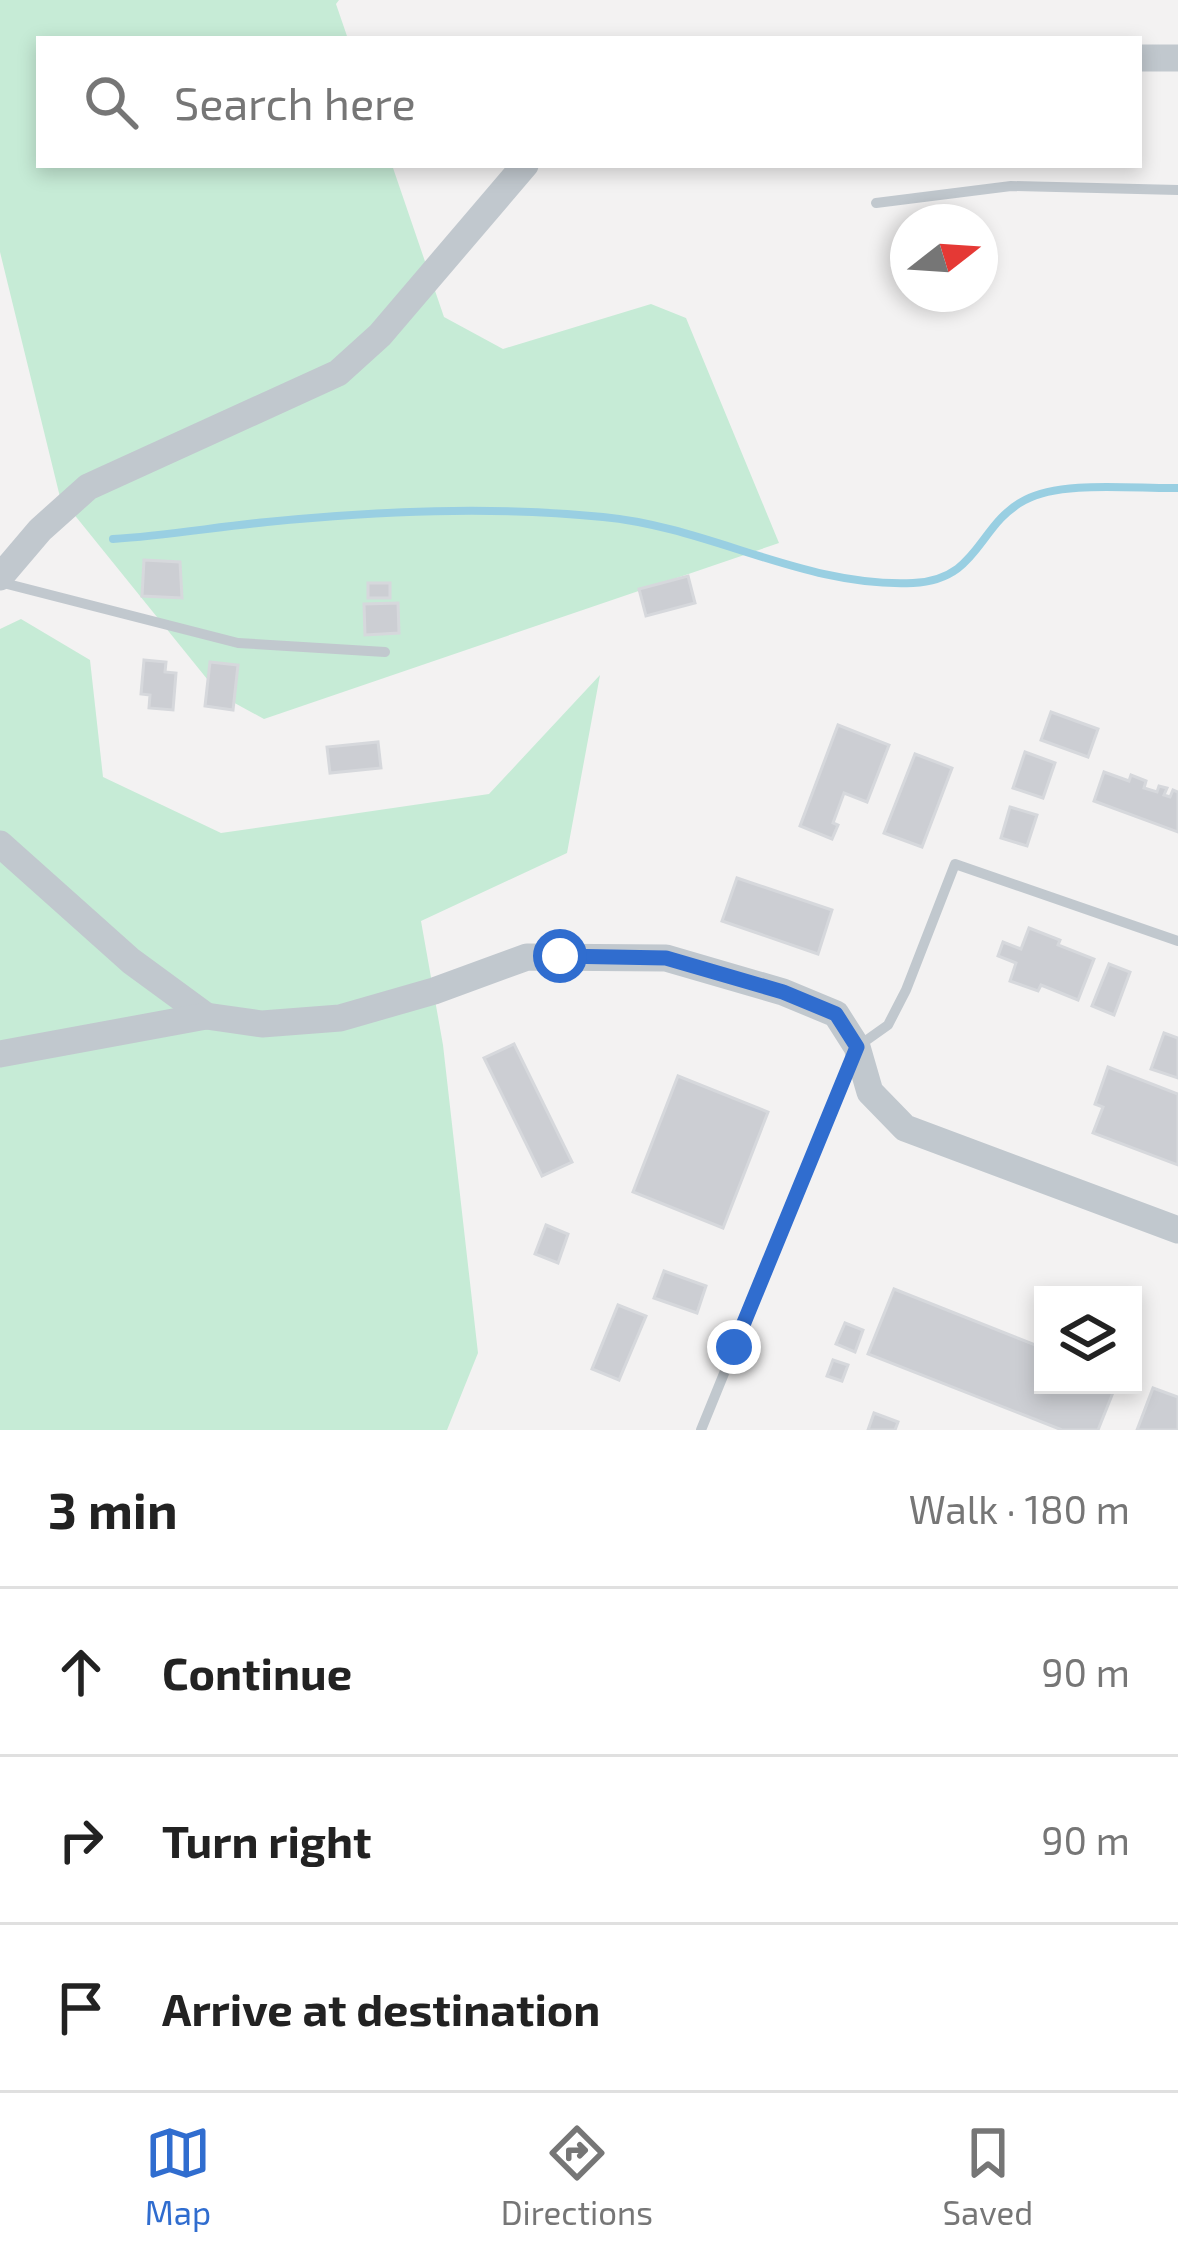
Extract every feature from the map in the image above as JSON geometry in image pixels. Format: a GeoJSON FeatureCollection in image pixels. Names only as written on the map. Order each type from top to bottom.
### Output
{"type":"FeatureCollection","features":[{"type":"Feature","properties":{"kind":"street"},"geometry":{"type":"LineString","coordinates":[[1142,58],[1178,58]]}},
{"type":"Feature","properties":{"kind":"street"},"geometry":{"type":"LineString","coordinates":[[0,579],[40,530],[88,487],[338,374],[380,335],[521,168]]}},
{"type":"Feature","properties":{"kind":"street"},"geometry":{"type":"LineString","coordinates":[[0,844],[131,961],[206,1016]]}},
{"type":"Feature","properties":{"kind":"street"},"geometry":{"type":"LineString","coordinates":[[0,1054],[206,1016],[262,1024],[340,1018],[527,957],[666,958],[783,992],[836,1014],[857,1047],[871,1092],[905,1128],[1178,1230]]}},
{"type":"Feature","properties":{"kind":"lane"},"geometry":{"type":"LineString","coordinates":[[876,203],[1011,186],[1178,190]]}},
{"type":"Feature","properties":{"kind":"lane"},"geometry":{"type":"LineString","coordinates":[[0,579],[63,601],[238,643],[385,652]]}},
{"type":"Feature","properties":{"kind":"lane"},"geometry":{"type":"LineString","coordinates":[[701,1430],[857,1047],[889,1025],[955,864],[1175,940],[1178,922]]}},
{"type":"Feature","properties":{"kind":"green space"},"geometry":{"type":"Polygon","coordinates":[[[0,0],[339,0],[336,4],[347,36],[36,36],[36,168],[393,168],[444,317],[503,349],[651,304],[686,318],[779,543],[264,719],[220,695],[60,497],[0,252],[0,0]]]}},
{"type":"Feature","properties":{"kind":"green space"},"geometry":{"type":"Polygon","coordinates":[[[21,619],[90,660],[103,777],[221,833],[489,794],[600,675],[567,853],[421,921],[443,1045],[478,1353],[447,1430],[0,1430],[0,629],[21,619]]]}},
{"type":"Feature","properties":{"kind":"building"},"geometry":{"type":"Polygon","coordinates":[[[144,560],[180,562],[182,598],[142,596],[144,560]]]}},
{"type":"Feature","properties":{"kind":"building"},"geometry":{"type":"Polygon","coordinates":[[[688,576],[695,603],[646,616],[639,589],[688,576]]]}},
{"type":"Feature","properties":{"kind":"building"},"geometry":{"type":"Polygon","coordinates":[[[368,583],[390,583],[390,598],[368,598],[368,583]]]}},
{"type":"Feature","properties":{"kind":"building"},"geometry":{"type":"Polygon","coordinates":[[[398,603],[399,633],[365,635],[364,604],[398,603]]]}},
{"type":"Feature","properties":{"kind":"building"},"geometry":{"type":"Polygon","coordinates":[[[144,660],[166,662],[165,672],[176,673],[173,710],[149,708],[150,695],[141,694],[144,660]]]}},
{"type":"Feature","properties":{"kind":"building"},"geometry":{"type":"Polygon","coordinates":[[[210,662],[238,665],[233,710],[205,706],[210,662]]]}},
{"type":"Feature","properties":{"kind":"building"},"geometry":{"type":"Polygon","coordinates":[[[1051,712],[1098,729],[1088,757],[1041,740],[1051,712]]]}},
{"type":"Feature","properties":{"kind":"building"},"geometry":{"type":"Polygon","coordinates":[[[838,725],[889,745],[867,802],[844,793],[832,839],[800,826],[838,725]]]}},
{"type":"Feature","properties":{"kind":"building"},"geometry":{"type":"Polygon","coordinates":[[[378,742],[381,768],[330,773],[327,747],[378,742]]]}},
{"type":"Feature","properties":{"kind":"building"},"geometry":{"type":"Polygon","coordinates":[[[1025,752],[1055,763],[1043,798],[1013,788],[1025,752]]]}},
{"type":"Feature","properties":{"kind":"building"},"geometry":{"type":"Polygon","coordinates":[[[915,754],[952,768],[922,847],[884,833],[915,754]]]}},
{"type":"Feature","properties":{"kind":"building"},"geometry":{"type":"Polygon","coordinates":[[[1104,772],[1129,781],[1131,775],[1146,781],[1144,788],[1157,792],[1159,786],[1167,788],[1164,795],[1170,797],[1173,790],[1178,792],[1178,832],[1094,801],[1104,772]]]}},
{"type":"Feature","properties":{"kind":"building"},"geometry":{"type":"Polygon","coordinates":[[[1010,807],[1037,815],[1027,846],[1001,838],[1010,807]]]}},
{"type":"Feature","properties":{"kind":"building"},"geometry":{"type":"Polygon","coordinates":[[[737,878],[832,910],[818,954],[722,921],[737,878]]]}},
{"type":"Feature","properties":{"kind":"building"},"geometry":{"type":"Polygon","coordinates":[[[1029,928],[1094,959],[1078,1000],[1041,985],[1038,991],[1010,981],[1016,963],[998,956],[1003,942],[1021,949],[1029,928]]]}},
{"type":"Feature","properties":{"kind":"building"},"geometry":{"type":"Polygon","coordinates":[[[1109,964],[1130,972],[1114,1015],[1092,1006],[1109,964]]]}},
{"type":"Feature","properties":{"kind":"building"},"geometry":{"type":"Polygon","coordinates":[[[1164,1033],[1178,1038],[1178,1078],[1151,1069],[1164,1033]]]}},
{"type":"Feature","properties":{"kind":"building"},"geometry":{"type":"Polygon","coordinates":[[[514,1044],[572,1162],[542,1176],[484,1058],[514,1044]]]}},
{"type":"Feature","properties":{"kind":"building"},"geometry":{"type":"Polygon","coordinates":[[[1108,1067],[1178,1094],[1178,1165],[1093,1133],[1103,1107],[1095,1104],[1108,1067]]]}},
{"type":"Feature","properties":{"kind":"building"},"geometry":{"type":"Polygon","coordinates":[[[678,1076],[768,1112],[723,1228],[633,1192],[678,1076]]]}},
{"type":"Feature","properties":{"kind":"building"},"geometry":{"type":"Polygon","coordinates":[[[546,1225],[568,1234],[558,1263],[535,1254],[546,1225]]]}},
{"type":"Feature","properties":{"kind":"building"},"geometry":{"type":"Polygon","coordinates":[[[664,1271],[706,1286],[697,1313],[654,1298],[664,1271]]]}},
{"type":"Feature","properties":{"kind":"building"},"geometry":{"type":"Polygon","coordinates":[[[894,1289],[1034,1344],[1034,1394],[1112,1394],[1098,1430],[1062,1430],[868,1354],[894,1289]]]}},
{"type":"Feature","properties":{"kind":"building"},"geometry":{"type":"Polygon","coordinates":[[[618,1305],[646,1316],[619,1380],[592,1369],[618,1305]]]}},
{"type":"Feature","properties":{"kind":"building"},"geometry":{"type":"Polygon","coordinates":[[[845,1323],[863,1330],[855,1352],[836,1344],[845,1323]]]}},
{"type":"Feature","properties":{"kind":"building"},"geometry":{"type":"Polygon","coordinates":[[[833,1360],[848,1365],[842,1381],[827,1376],[833,1360]]]}},
{"type":"Feature","properties":{"kind":"building"},"geometry":{"type":"Polygon","coordinates":[[[1153,1388],[1178,1397],[1178,1430],[1137,1430],[1153,1388]]]}},
{"type":"Feature","properties":{"kind":"building"},"geometry":{"type":"Polygon","coordinates":[[[874,1413],[898,1422],[895,1430],[868,1430],[874,1413]]]}},
{"type":"Feature","properties":{"kind":"waterway"},"geometry":{"type":"LineString","coordinates":[[113,539],[351,515],[561,514],[643,523],[834,576],[913,583],[952,572],[1009,511],[1040,494],[1078,488],[1178,488]]}},
{"type":"Feature","properties":{"kind":"route"},"geometry":{"type":"LineString","coordinates":[[560,956],[666,958],[783,992],[836,1014],[857,1047],[734,1347]]}}]}
